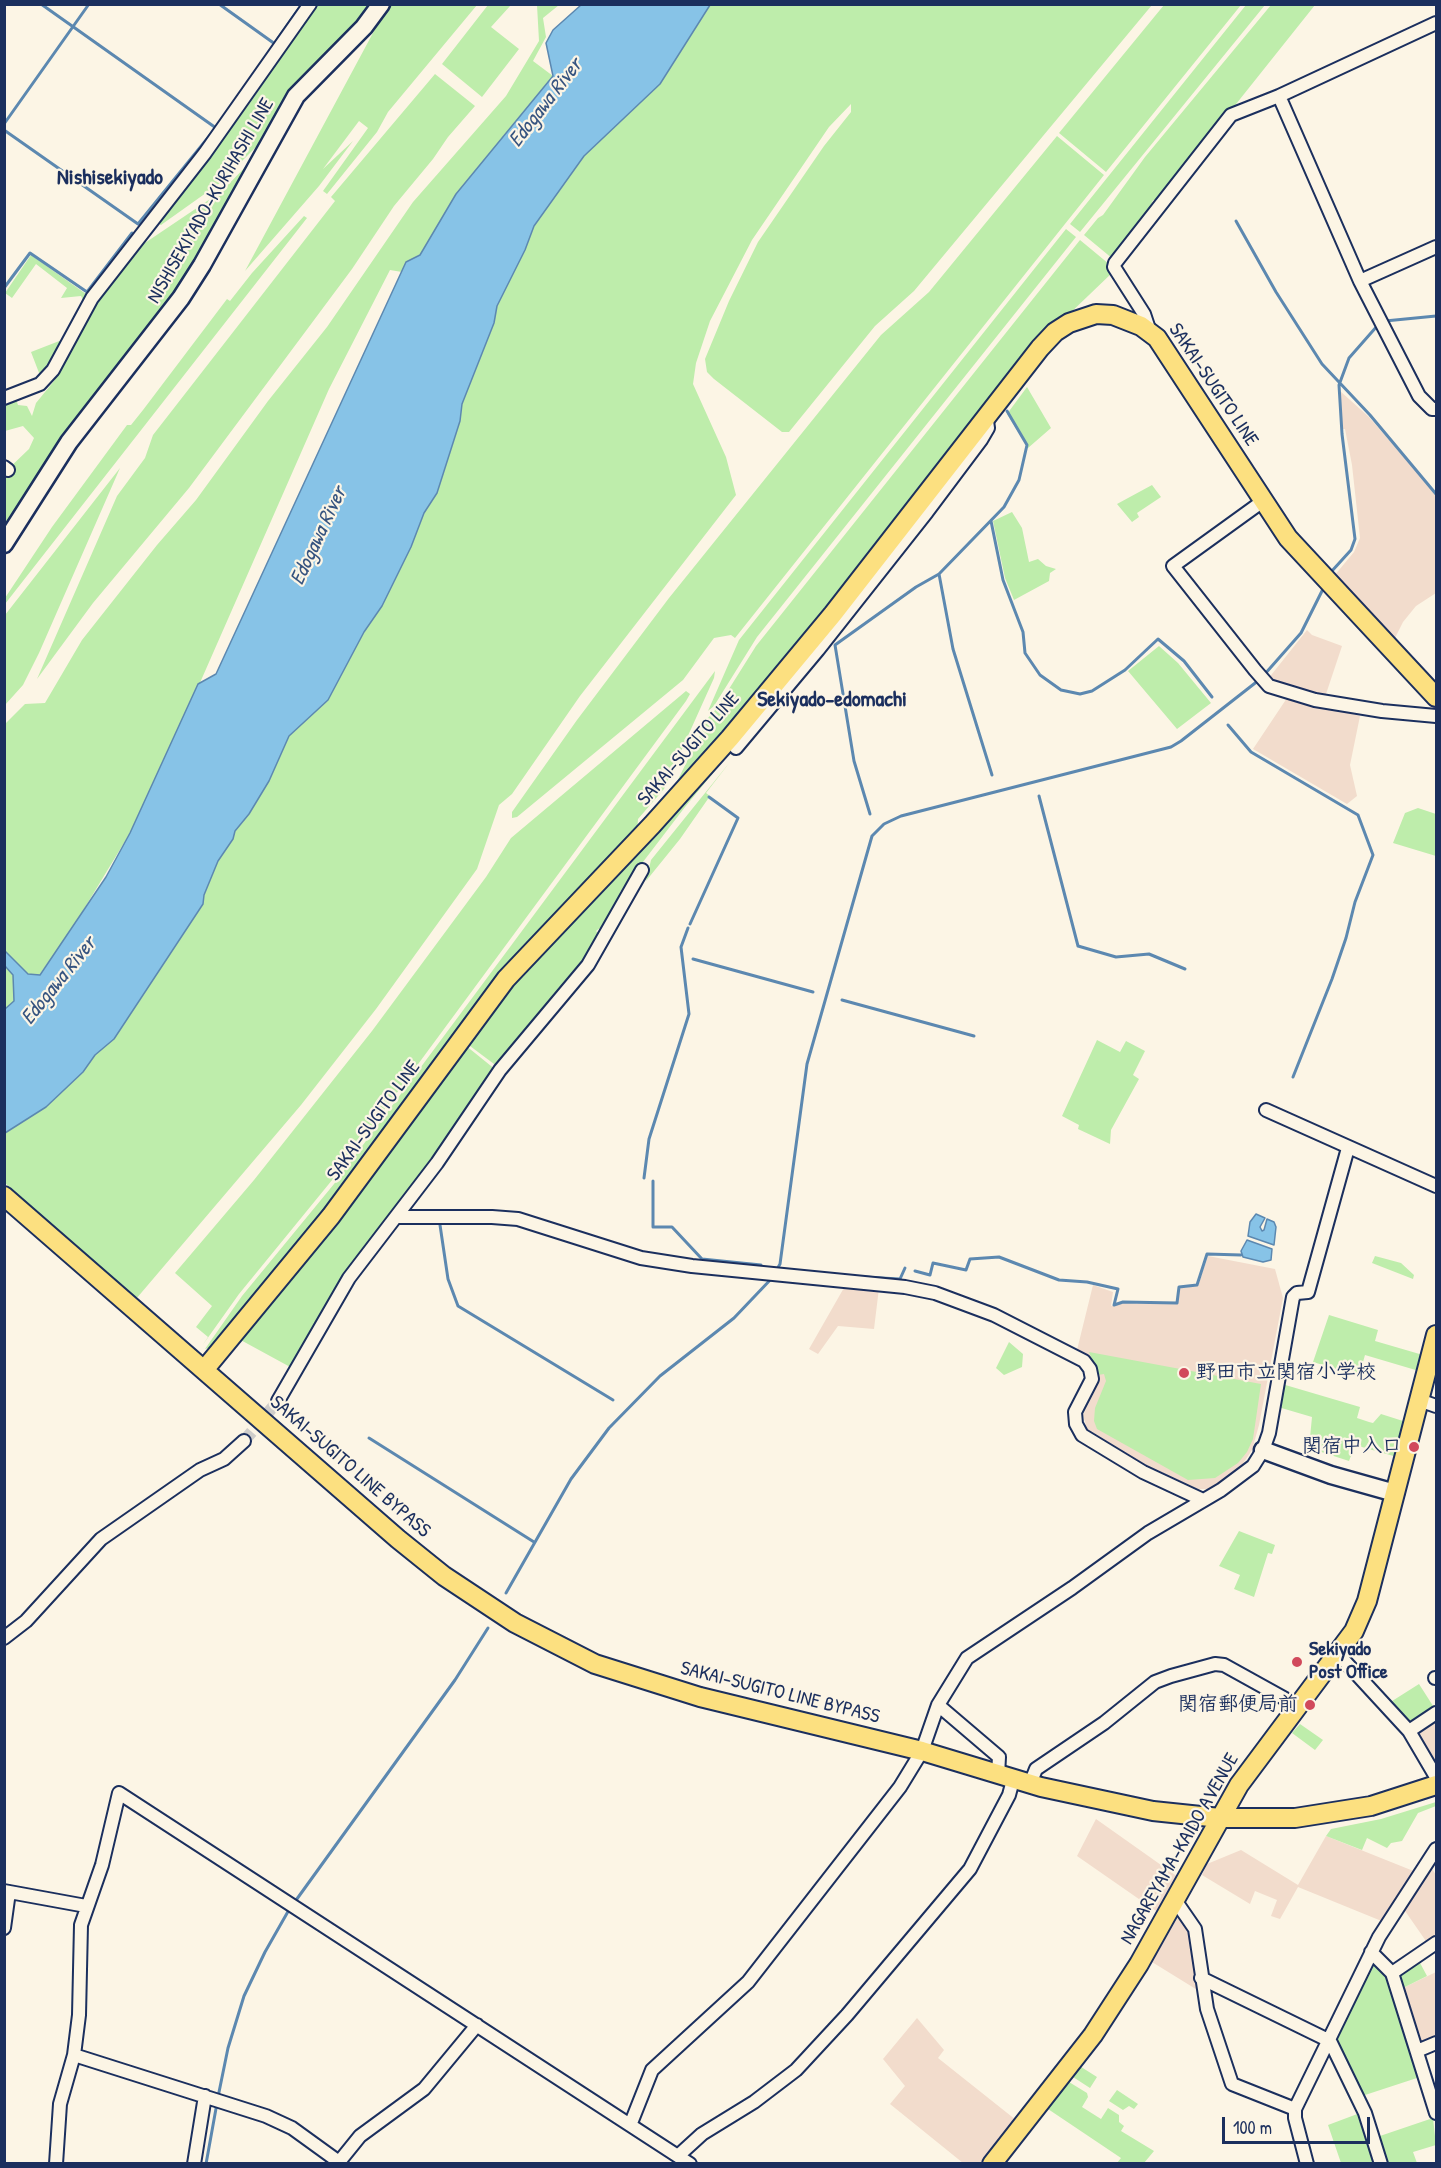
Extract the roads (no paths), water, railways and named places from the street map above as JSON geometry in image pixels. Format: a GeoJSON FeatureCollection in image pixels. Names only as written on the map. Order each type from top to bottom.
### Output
{"type":"FeatureCollection","features":[{"type":"Feature","properties":{"kind":"main road","name":"NISHISEKIYADO-KURIHASHI LINE"},"geometry":{"type":"LineString","coordinates":[[4,544],[69,442],[181,298],[207,256],[296,96],[364,27],[381,4]]}},
{"type":"Feature","properties":{"kind":"main road","name":"SAKAI-SUGITO LINE"},"geometry":{"type":"LineString","coordinates":[[204,1370],[331,1216],[506,979],[652,825],[730,738],[832,614],[1048,338],[1069,323],[1087,316],[1113,315],[1132,321],[1150,332],[1165,349],[1288,538],[1318,573],[1437,697]]}},
{"type":"Feature","properties":{"kind":"main road"},"geometry":{"type":"LineString","coordinates":[[4,1196],[204,1370]]}},
{"type":"Feature","properties":{"kind":"main road","name":"NAGAREYAMA-KAIDO AVENUE"},"geometry":{"type":"LineString","coordinates":[[992,2163],[1093,2035],[1139,1964],[1239,1785],[1339,1655],[1354,1631],[1366,1600],[1395,1493],[1428,1403],[1437,1335]]}},
{"type":"Feature","properties":{"kind":"main road","name":"SAKAI-SUGITO LINE BYPASS"},"geometry":{"type":"LineString","coordinates":[[204,1370],[407,1547],[480,1600],[554,1644],[595,1664],[634,1678],[801,1723],[922,1751],[1014,1779],[1153,1811],[1220,1818],[1276,1819],[1332,1813],[1396,1799],[1437,1785]]}},
{"type":"Feature","properties":{"kind":"main road"},"geometry":{"type":"LineString","coordinates":[[1263,1450],[1331,1475],[1395,1493]]}},
{"type":"Feature","properties":{"kind":"street"},"geometry":{"type":"LineString","coordinates":[[4,398],[40,384],[53,370],[92,298],[205,153],[310,4]]}},
{"type":"Feature","properties":{"kind":"street"},"geometry":{"type":"LineString","coordinates":[[1150,332],[1144,314],[1114,267],[1114,263],[1232,115],[1279,96],[1437,23]]}},
{"type":"Feature","properties":{"kind":"street"},"geometry":{"type":"LineString","coordinates":[[1279,96],[1360,281],[1410,381],[1426,403],[1437,409]]}},
{"type":"Feature","properties":{"kind":"street"},"geometry":{"type":"LineString","coordinates":[[1360,281],[1437,248]]}},
{"type":"Feature","properties":{"kind":"street"},"geometry":{"type":"LineString","coordinates":[[736,748],[843,620],[975,449],[988,428],[986,417]]}},
{"type":"Feature","properties":{"kind":"street"},"geometry":{"type":"LineString","coordinates":[[1263,501],[1173,566],[1257,672],[1269,686],[1315,700],[1437,717]]}},
{"type":"Feature","properties":{"kind":"street"},"geometry":{"type":"LineString","coordinates":[[278,1401],[349,1278],[397,1217],[500,1070],[588,965],[642,870]]}},
{"type":"Feature","properties":{"kind":"street"},"geometry":{"type":"LineString","coordinates":[[1266,1110],[1437,1186]]}},
{"type":"Feature","properties":{"kind":"street"},"geometry":{"type":"LineString","coordinates":[[631,2123],[652,2070],[754,1974],[900,1787],[922,1751],[938,1706],[967,1658],[1072,1588],[1148,1533],[1242,1476],[1263,1450],[1269,1433],[1293,1297],[1297,1293],[1308,1292],[1348,1148]]}},
{"type":"Feature","properties":{"kind":"street"},"geometry":{"type":"LineString","coordinates":[[397,1217],[492,1216],[518,1220],[641,1258],[692,1266],[922,1289],[994,1315],[1022,1332],[1084,1361],[1092,1374],[1091,1383],[1075,1412],[1076,1424],[1082,1435],[1143,1472],[1203,1500]]}},
{"type":"Feature","properties":{"kind":"street"},"geometry":{"type":"LineString","coordinates":[[4,1638],[26,1621],[102,1539],[200,1470],[224,1459],[244,1441]]}},
{"type":"Feature","properties":{"kind":"street"},"geometry":{"type":"LineString","coordinates":[[1339,1655],[1409,1731],[1437,1777]]}},
{"type":"Feature","properties":{"kind":"street"},"geometry":{"type":"LineString","coordinates":[[679,2155],[702,2134],[754,2102],[796,2070],[847,2015],[970,1869],[998,1816],[1014,1779],[1036,1769],[1095,1729],[1155,1682],[1215,1664],[1224,1665],[1298,1706]]}},
{"type":"Feature","properties":{"kind":"street"},"geometry":{"type":"LineString","coordinates":[[938,1706],[999,1757],[1014,1779]]}},
{"type":"Feature","properties":{"kind":"street"},"geometry":{"type":"LineString","coordinates":[[1409,1731],[1437,1713]]}},
{"type":"Feature","properties":{"kind":"street"},"geometry":{"type":"LineString","coordinates":[[56,2163],[60,2103],[74,2055],[79,2014],[81,1925],[102,1864],[119,1794],[690,2163]]}},
{"type":"Feature","properties":{"kind":"street"},"geometry":{"type":"LineString","coordinates":[[1307,2163],[1295,2118],[1295,2109],[1330,2041],[1371,1952],[1437,1849]]}},
{"type":"Feature","properties":{"kind":"street"},"geometry":{"type":"LineString","coordinates":[[4,1928],[7,1891],[86,1906]]}},
{"type":"Feature","properties":{"kind":"street"},"geometry":{"type":"LineString","coordinates":[[1175,1900],[1195,1929],[1207,2009],[1232,2084],[1295,2109]]}},
{"type":"Feature","properties":{"kind":"street"},"geometry":{"type":"LineString","coordinates":[[1392,1973],[1437,1943]]}},
{"type":"Feature","properties":{"kind":"street"},"geometry":{"type":"LineString","coordinates":[[1371,1952],[1392,1973],[1437,2113]]}},
{"type":"Feature","properties":{"kind":"street"},"geometry":{"type":"LineString","coordinates":[[1201,1978],[1330,2041],[1365,2113],[1381,2163]]}},
{"type":"Feature","properties":{"kind":"street"},"geometry":{"type":"LineString","coordinates":[[74,2055],[266,2116],[292,2128],[339,2162],[360,2136],[424,2089],[477,2025]]}},
{"type":"Feature","properties":{"kind":"street"},"geometry":{"type":"LineString","coordinates":[[1417,2052],[1437,2043]]}},
{"type":"Feature","properties":{"kind":"street"},"geometry":{"type":"LineString","coordinates":[[194,2163],[208,2098]]}},
{"type":"Feature","properties":{"kind":"water","name":"Edogawa River"},"geometry":{"type":"Polygon","coordinates":[[[581,5],[710,5],[660,84],[584,156],[534,226],[525,250],[497,306],[494,323],[462,404],[460,421],[437,493],[424,513],[411,547],[382,606],[364,632],[328,700],[289,736],[269,781],[218,861],[204,895],[203,904],[114,1039],[95,1055],[83,1072],[46,1107],[5,1133],[5,1009],[14,1001],[13,975],[5,966],[5,951],[28,974],[40,975],[106,877],[130,833],[198,684],[216,674],[406,262],[420,255],[456,194],[553,76],[546,43],[553,30],[581,5]]]}},
{"type":"Feature","properties":{"kind":"water"},"geometry":{"type":"Polygon","coordinates":[[[1256,1214],[1265,1218],[1260,1227],[1262,1231],[1267,1219],[1274,1222],[1276,1227],[1274,1245],[1248,1236],[1250,1222],[1256,1214]]]}},
{"type":"Feature","properties":{"kind":"water"},"geometry":{"type":"Polygon","coordinates":[[[1247,1240],[1272,1249],[1271,1260],[1263,1262],[1243,1257],[1241,1251],[1247,1240]]]}},
{"type":"Feature","properties":{"kind":"waterway"},"geometry":{"type":"LineString","coordinates":[[41,4],[216,128]]}},
{"type":"Feature","properties":{"kind":"waterway"},"geometry":{"type":"LineString","coordinates":[[4,124],[89,4]]}},
{"type":"Feature","properties":{"kind":"waterway"},"geometry":{"type":"LineString","coordinates":[[219,4],[275,44]]}},
{"type":"Feature","properties":{"kind":"waterway"},"geometry":{"type":"LineString","coordinates":[[274,44],[302,4]]}},
{"type":"Feature","properties":{"kind":"waterway"},"geometry":{"type":"LineString","coordinates":[[4,130],[138,224],[215,129]]}},
{"type":"Feature","properties":{"kind":"waterway"},"geometry":{"type":"LineString","coordinates":[[1236,221],[1276,292],[1322,364],[1370,415],[1436,494]]}},
{"type":"Feature","properties":{"kind":"waterway"},"geometry":{"type":"LineString","coordinates":[[4,288],[30,253],[87,292],[132,233]]}},
{"type":"Feature","properties":{"kind":"waterway"},"geometry":{"type":"LineString","coordinates":[[1385,321],[1436,316]]}},
{"type":"Feature","properties":{"kind":"waterway"},"geometry":{"type":"LineString","coordinates":[[1331,572],[1351,550],[1355,539],[1342,434],[1339,385],[1349,358],[1378,325]]}},
{"type":"Feature","properties":{"kind":"waterway"},"geometry":{"type":"LineString","coordinates":[[992,775],[953,649],[939,574],[1004,507],[1019,480],[1027,445],[1007,411]]}},
{"type":"Feature","properties":{"kind":"waterway"},"geometry":{"type":"LineString","coordinates":[[991,521],[1003,580],[1023,632],[1025,653],[1040,675],[1061,690],[1080,694],[1092,691],[1125,670],[1158,639],[1184,661],[1212,697]]}},
{"type":"Feature","properties":{"kind":"waterway"},"geometry":{"type":"LineString","coordinates":[[870,814],[854,761],[835,645],[916,587],[939,574]]}},
{"type":"Feature","properties":{"kind":"waterway"},"geometry":{"type":"LineString","coordinates":[[1264,675],[1301,633],[1323,589]]}},
{"type":"Feature","properties":{"kind":"waterway"},"geometry":{"type":"LineString","coordinates":[[776,1271],[780,1264],[807,1064],[872,836],[884,824],[901,816],[1171,747],[1259,680]]}},
{"type":"Feature","properties":{"kind":"waterway"},"geometry":{"type":"LineString","coordinates":[[1228,725],[1251,752],[1358,815],[1373,855],[1355,902],[1332,979],[1293,1077]]}},
{"type":"Feature","properties":{"kind":"waterway"},"geometry":{"type":"LineString","coordinates":[[1039,796],[1078,946],[1116,957],[1149,954],[1185,969]]}},
{"type":"Feature","properties":{"kind":"waterway"},"geometry":{"type":"LineString","coordinates":[[690,924],[738,818],[709,797]]}},
{"type":"Feature","properties":{"kind":"waterway"},"geometry":{"type":"LineString","coordinates":[[644,1178],[649,1139],[689,1014],[681,947],[688,928]]}},
{"type":"Feature","properties":{"kind":"waterway"},"geometry":{"type":"LineString","coordinates":[[693,959],[813,992]]}},
{"type":"Feature","properties":{"kind":"waterway"},"geometry":{"type":"LineString","coordinates":[[842,1000],[974,1036]]}},
{"type":"Feature","properties":{"kind":"waterway"},"geometry":{"type":"LineString","coordinates":[[653,1181],[653,1227],[672,1227],[702,1259],[761,1265]]}},
{"type":"Feature","properties":{"kind":"waterway"},"geometry":{"type":"LineString","coordinates":[[440,1225],[448,1279],[458,1306],[613,1400]]}},
{"type":"Feature","properties":{"kind":"waterway"},"geometry":{"type":"LineString","coordinates":[[915,1271],[930,1275],[933,1263],[966,1270],[970,1259],[999,1257],[1059,1280],[1087,1282],[1118,1289],[1114,1305],[1123,1302],[1177,1303],[1179,1287],[1197,1285],[1207,1254],[1241,1255]]}},
{"type":"Feature","properties":{"kind":"waterway"},"geometry":{"type":"LineString","coordinates":[[863,1277],[900,1279],[905,1268]]}},
{"type":"Feature","properties":{"kind":"waterway"},"geometry":{"type":"LineString","coordinates":[[506,1593],[571,1479],[609,1428],[660,1376],[734,1318],[773,1277]]}},
{"type":"Feature","properties":{"kind":"waterway"},"geometry":{"type":"LineString","coordinates":[[369,1438],[534,1542]]}},
{"type":"Feature","properties":{"kind":"waterway"},"geometry":{"type":"LineString","coordinates":[[294,1903],[455,1680],[488,1628]]}},
{"type":"Feature","properties":{"kind":"waterway"},"geometry":{"type":"LineString","coordinates":[[218,2097],[228,2048],[244,1996],[290,1908]]}},
{"type":"Feature","properties":{"kind":"waterway"},"geometry":{"type":"LineString","coordinates":[[206,2164],[217,2103]]}},
{"type":"Feature","properties":{"kind":"tunnel"},"geometry":{"type":"LineString","coordinates":[[244,1441],[278,1401]]}},
{"type":"Feature","properties":{"kind":"place","name":"野田市立関宿小学校"},"geometry":{"type":"Point","coordinates":[1184,1373]}},
{"type":"Feature","properties":{"kind":"place","name":"関宿中入口"},"geometry":{"type":"Point","coordinates":[1414,1447]}},
{"type":"Feature","properties":{"kind":"place","name":"Sekiyado Post Office"},"geometry":{"type":"Point","coordinates":[1297,1662]}},
{"type":"Feature","properties":{"kind":"place","name":"関宿郵便局前"},"geometry":{"type":"Point","coordinates":[1310,1705]}},
{"type":"Feature","properties":{"kind":"district","name":"Nishisekiyado"},"geometry":{"type":"Point","coordinates":[110,178]}},
{"type":"Feature","properties":{"kind":"district","name":"Sekiyado-edomachi"},"geometry":{"type":"Point","coordinates":[832,700]}}]}
